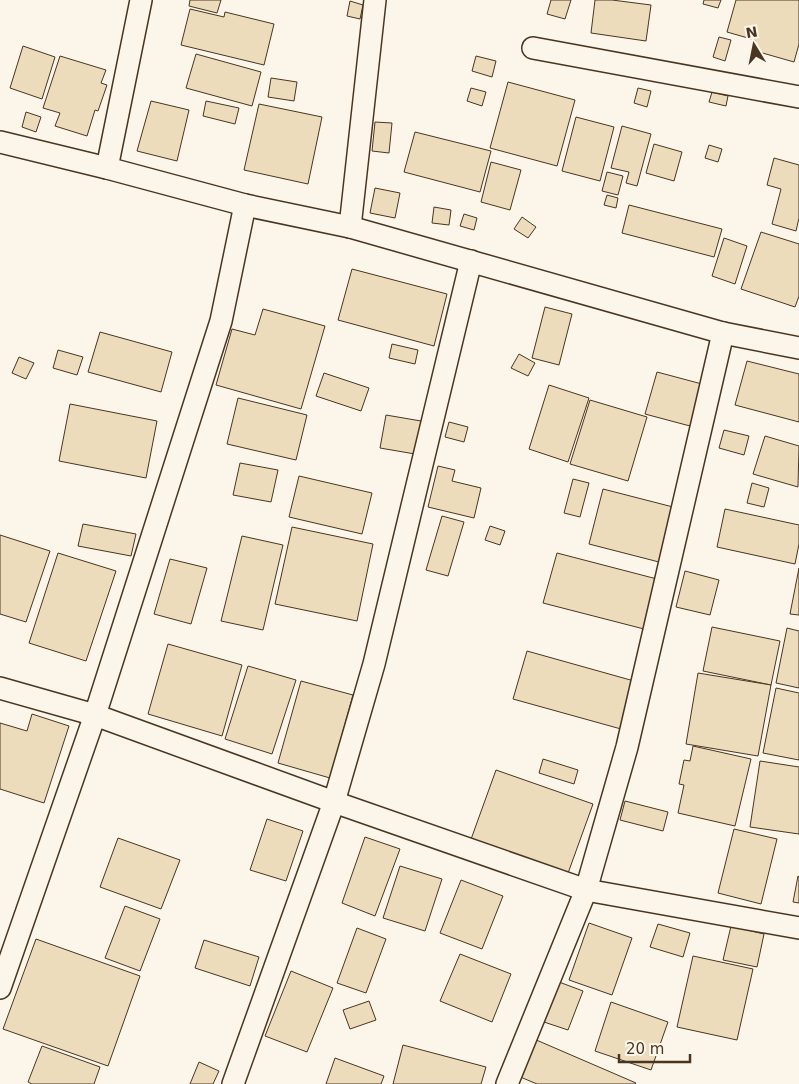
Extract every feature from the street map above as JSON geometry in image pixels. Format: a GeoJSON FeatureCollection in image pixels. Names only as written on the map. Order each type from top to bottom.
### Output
{"type":"FeatureCollection","features":[{"type":"Feature","properties":{"kind":"street"},"geometry":{"type":"LineString","coordinates":[[107,168],[141,0]]}},
{"type":"Feature","properties":{"kind":"street"},"geometry":{"type":"LineString","coordinates":[[350,227],[374,0]]}},
{"type":"Feature","properties":{"kind":"street"},"geometry":{"type":"LineString","coordinates":[[533,48],[799,97]]}},
{"type":"Feature","properties":{"kind":"street"},"geometry":{"type":"LineString","coordinates":[[0,142],[245,205],[350,227],[723,332],[799,348]]}},
{"type":"Feature","properties":{"kind":"street"},"geometry":{"type":"LineString","coordinates":[[0,988],[95,715],[221,321],[245,205]]}},
{"type":"Feature","properties":{"kind":"street"},"geometry":{"type":"LineString","coordinates":[[233,1084],[334,802],[374,664],[472,261]]}},
{"type":"Feature","properties":{"kind":"street"},"geometry":{"type":"LineString","coordinates":[[507,1084],[586,890],[627,747],[723,332]]}},
{"type":"Feature","properties":{"kind":"street"},"geometry":{"type":"LineString","coordinates":[[0,688],[95,715],[334,802],[586,890],[799,928]]}},
{"type":"Feature","properties":{"kind":"building"},"geometry":{"type":"Polygon","coordinates":[[[190,0],[221,0],[217,13],[189,6],[190,0]]]}},
{"type":"Feature","properties":{"kind":"building"},"geometry":{"type":"Polygon","coordinates":[[[551,0],[571,0],[565,19],[547,14],[551,0]]]}},
{"type":"Feature","properties":{"kind":"building"},"geometry":{"type":"Polygon","coordinates":[[[595,0],[612,0],[651,5],[646,41],[591,33],[595,0]]]}},
{"type":"Feature","properties":{"kind":"building"},"geometry":{"type":"Polygon","coordinates":[[[704,0],[721,0],[718,8],[703,4],[704,0]]]}},
{"type":"Feature","properties":{"kind":"building"},"geometry":{"type":"Polygon","coordinates":[[[736,0],[799,0],[799,44],[794,62],[752,50],[755,40],[727,32],[736,0]]]}},
{"type":"Feature","properties":{"kind":"building"},"geometry":{"type":"Polygon","coordinates":[[[350,1],[363,5],[360,19],[347,16],[350,1]]]}},
{"type":"Feature","properties":{"kind":"building"},"geometry":{"type":"Polygon","coordinates":[[[190,9],[224,17],[225,12],[274,24],[264,65],[181,45],[190,9]]]}},
{"type":"Feature","properties":{"kind":"building"},"geometry":{"type":"Polygon","coordinates":[[[719,37],[731,40],[725,61],[713,57],[719,37]]]}},
{"type":"Feature","properties":{"kind":"building"},"geometry":{"type":"Polygon","coordinates":[[[23,46],[55,57],[42,99],[10,88],[23,46]]]}},
{"type":"Feature","properties":{"kind":"building"},"geometry":{"type":"Polygon","coordinates":[[[196,54],[261,72],[252,106],[186,88],[196,54]]]}},
{"type":"Feature","properties":{"kind":"building"},"geometry":{"type":"Polygon","coordinates":[[[60,56],[106,70],[101,83],[107,85],[98,111],[95,110],[87,136],[55,126],[60,113],[43,108],[60,56]]]}},
{"type":"Feature","properties":{"kind":"building"},"geometry":{"type":"Polygon","coordinates":[[[476,56],[496,61],[492,77],[472,71],[476,56]]]}},
{"type":"Feature","properties":{"kind":"building"},"geometry":{"type":"Polygon","coordinates":[[[271,78],[297,82],[294,101],[268,97],[271,78]]]}},
{"type":"Feature","properties":{"kind":"building"},"geometry":{"type":"Polygon","coordinates":[[[508,82],[575,100],[557,166],[490,148],[508,82]]]}},
{"type":"Feature","properties":{"kind":"building"},"geometry":{"type":"Polygon","coordinates":[[[471,88],[486,92],[482,106],[467,101],[471,88]]]}},
{"type":"Feature","properties":{"kind":"building"},"geometry":{"type":"Polygon","coordinates":[[[638,88],[651,91],[647,107],[634,103],[638,88]]]}},
{"type":"Feature","properties":{"kind":"building"},"geometry":{"type":"Polygon","coordinates":[[[712,92],[728,96],[726,106],[709,102],[712,92]]]}},
{"type":"Feature","properties":{"kind":"building"},"geometry":{"type":"Polygon","coordinates":[[[151,101],[189,110],[177,161],[137,151],[151,101]]]}},
{"type":"Feature","properties":{"kind":"building"},"geometry":{"type":"Polygon","coordinates":[[[206,101],[239,108],[235,124],[203,116],[206,101]]]}},
{"type":"Feature","properties":{"kind":"building"},"geometry":{"type":"Polygon","coordinates":[[[259,104],[322,117],[308,184],[244,170],[259,104]]]}},
{"type":"Feature","properties":{"kind":"building"},"geometry":{"type":"Polygon","coordinates":[[[26,112],[41,117],[36,132],[22,127],[26,112]]]}},
{"type":"Feature","properties":{"kind":"building"},"geometry":{"type":"Polygon","coordinates":[[[576,117],[614,127],[600,181],[562,171],[576,117]]]}},
{"type":"Feature","properties":{"kind":"building"},"geometry":{"type":"Polygon","coordinates":[[[375,122],[392,123],[389,153],[372,151],[375,122]]]}},
{"type":"Feature","properties":{"kind":"building"},"geometry":{"type":"Polygon","coordinates":[[[622,126],[651,134],[637,186],[626,183],[629,172],[611,168],[622,126]]]}},
{"type":"Feature","properties":{"kind":"building"},"geometry":{"type":"Polygon","coordinates":[[[415,132],[491,151],[480,192],[404,172],[415,132]]]}},
{"type":"Feature","properties":{"kind":"building"},"geometry":{"type":"Polygon","coordinates":[[[654,144],[682,152],[674,181],[646,173],[654,144]]]}},
{"type":"Feature","properties":{"kind":"building"},"geometry":{"type":"Polygon","coordinates":[[[709,145],[722,149],[718,162],[705,158],[709,145]]]}},
{"type":"Feature","properties":{"kind":"building"},"geometry":{"type":"Polygon","coordinates":[[[774,158],[799,165],[799,218],[796,231],[772,224],[781,189],[767,185],[774,158]]]}},
{"type":"Feature","properties":{"kind":"building"},"geometry":{"type":"Polygon","coordinates":[[[491,162],[521,170],[510,210],[481,202],[491,162]]]}},
{"type":"Feature","properties":{"kind":"building"},"geometry":{"type":"Polygon","coordinates":[[[607,172],[623,176],[618,195],[602,191],[607,172]]]}},
{"type":"Feature","properties":{"kind":"building"},"geometry":{"type":"Polygon","coordinates":[[[375,188],[400,193],[395,218],[370,213],[375,188]]]}},
{"type":"Feature","properties":{"kind":"building"},"geometry":{"type":"Polygon","coordinates":[[[607,195],[618,198],[616,208],[604,205],[607,195]]]}},
{"type":"Feature","properties":{"kind":"building"},"geometry":{"type":"Polygon","coordinates":[[[629,205],[722,229],[714,257],[622,233],[629,205]]]}},
{"type":"Feature","properties":{"kind":"building"},"geometry":{"type":"Polygon","coordinates":[[[434,207],[451,210],[449,225],[432,223],[434,207]]]}},
{"type":"Feature","properties":{"kind":"building"},"geometry":{"type":"Polygon","coordinates":[[[464,214],[477,218],[474,230],[460,226],[464,214]]]}},
{"type":"Feature","properties":{"kind":"building"},"geometry":{"type":"Polygon","coordinates":[[[522,217],[536,227],[528,238],[514,229],[522,217]]]}},
{"type":"Feature","properties":{"kind":"building"},"geometry":{"type":"Polygon","coordinates":[[[761,232],[799,244],[799,296],[795,307],[741,289],[761,232]]]}},
{"type":"Feature","properties":{"kind":"building"},"geometry":{"type":"Polygon","coordinates":[[[724,238],[747,246],[735,284],[712,276],[724,238]]]}},
{"type":"Feature","properties":{"kind":"building"},"geometry":{"type":"Polygon","coordinates":[[[352,269],[447,294],[434,346],[338,320],[352,269]]]}},
{"type":"Feature","properties":{"kind":"building"},"geometry":{"type":"Polygon","coordinates":[[[545,307],[572,314],[559,365],[532,358],[545,307]]]}},
{"type":"Feature","properties":{"kind":"building"},"geometry":{"type":"Polygon","coordinates":[[[263,309],[325,326],[301,409],[216,385],[232,329],[255,335],[263,309]]]}},
{"type":"Feature","properties":{"kind":"building"},"geometry":{"type":"Polygon","coordinates":[[[100,332],[172,352],[161,392],[88,372],[100,332]]]}},
{"type":"Feature","properties":{"kind":"building"},"geometry":{"type":"Polygon","coordinates":[[[392,344],[418,350],[415,364],[389,358],[392,344]]]}},
{"type":"Feature","properties":{"kind":"building"},"geometry":{"type":"Polygon","coordinates":[[[58,350],[83,357],[77,375],[53,368],[58,350]]]}},
{"type":"Feature","properties":{"kind":"building"},"geometry":{"type":"Polygon","coordinates":[[[519,354],[535,363],[528,376],[511,368],[519,354]]]}},
{"type":"Feature","properties":{"kind":"building"},"geometry":{"type":"Polygon","coordinates":[[[19,357],[34,363],[26,379],[12,373],[19,357]]]}},
{"type":"Feature","properties":{"kind":"building"},"geometry":{"type":"Polygon","coordinates":[[[747,361],[799,374],[799,422],[735,405],[747,361]]]}},
{"type":"Feature","properties":{"kind":"building"},"geometry":{"type":"Polygon","coordinates":[[[657,372],[702,384],[690,426],[645,414],[657,372]]]}},
{"type":"Feature","properties":{"kind":"building"},"geometry":{"type":"Polygon","coordinates":[[[324,373],[369,388],[361,411],[316,396],[324,373]]]}},
{"type":"Feature","properties":{"kind":"building"},"geometry":{"type":"Polygon","coordinates":[[[549,385],[589,398],[568,462],[529,449],[549,385]]]}},
{"type":"Feature","properties":{"kind":"building"},"geometry":{"type":"Polygon","coordinates":[[[238,398],[307,415],[296,460],[227,444],[238,398]]]}},
{"type":"Feature","properties":{"kind":"building"},"geometry":{"type":"Polygon","coordinates":[[[590,400],[647,417],[628,481],[570,464],[590,400]]]}},
{"type":"Feature","properties":{"kind":"building"},"geometry":{"type":"Polygon","coordinates":[[[70,404],[157,421],[146,478],[59,461],[70,404]]]}},
{"type":"Feature","properties":{"kind":"building"},"geometry":{"type":"Polygon","coordinates":[[[386,415],[421,421],[415,454],[380,448],[386,415]]]}},
{"type":"Feature","properties":{"kind":"building"},"geometry":{"type":"Polygon","coordinates":[[[449,422],[468,427],[464,442],[445,437],[449,422]]]}},
{"type":"Feature","properties":{"kind":"building"},"geometry":{"type":"Polygon","coordinates":[[[724,430],[749,436],[744,455],[719,448],[724,430]]]}},
{"type":"Feature","properties":{"kind":"building"},"geometry":{"type":"Polygon","coordinates":[[[765,436],[799,446],[798,487],[753,474],[765,436]]]}},
{"type":"Feature","properties":{"kind":"building"},"geometry":{"type":"Polygon","coordinates":[[[240,463],[278,470],[271,502],[233,495],[240,463]]]}},
{"type":"Feature","properties":{"kind":"building"},"geometry":{"type":"Polygon","coordinates":[[[438,466],[455,470],[452,481],[481,488],[474,518],[428,507],[438,466]]]}},
{"type":"Feature","properties":{"kind":"building"},"geometry":{"type":"Polygon","coordinates":[[[299,476],[372,493],[362,534],[289,517],[299,476]]]}},
{"type":"Feature","properties":{"kind":"building"},"geometry":{"type":"Polygon","coordinates":[[[573,479],[589,483],[580,517],[564,513],[573,479]]]}},
{"type":"Feature","properties":{"kind":"building"},"geometry":{"type":"Polygon","coordinates":[[[752,483],[769,488],[764,507],[747,503],[752,483]]]}},
{"type":"Feature","properties":{"kind":"building"},"geometry":{"type":"Polygon","coordinates":[[[603,489],[673,507],[659,562],[589,544],[603,489]]]}},
{"type":"Feature","properties":{"kind":"building"},"geometry":{"type":"Polygon","coordinates":[[[725,509],[799,525],[799,544],[795,564],[717,547],[725,509]]]}},
{"type":"Feature","properties":{"kind":"building"},"geometry":{"type":"Polygon","coordinates":[[[442,516],[464,522],[448,576],[426,570],[442,516]]]}},
{"type":"Feature","properties":{"kind":"building"},"geometry":{"type":"Polygon","coordinates":[[[83,524],[136,534],[131,556],[78,546],[83,524]]]}},
{"type":"Feature","properties":{"kind":"building"},"geometry":{"type":"Polygon","coordinates":[[[490,526],[505,531],[500,545],[485,540],[490,526]]]}},
{"type":"Feature","properties":{"kind":"building"},"geometry":{"type":"Polygon","coordinates":[[[292,527],[373,544],[357,621],[275,604],[292,527]]]}},
{"type":"Feature","properties":{"kind":"building"},"geometry":{"type":"Polygon","coordinates":[[[0,535],[50,551],[26,622],[0,614],[0,535]]]}},
{"type":"Feature","properties":{"kind":"building"},"geometry":{"type":"Polygon","coordinates":[[[242,536],[283,545],[263,630],[221,621],[242,536]]]}},
{"type":"Feature","properties":{"kind":"building"},"geometry":{"type":"Polygon","coordinates":[[[58,553],[116,571],[86,661],[29,643],[58,553]]]}},
{"type":"Feature","properties":{"kind":"building"},"geometry":{"type":"Polygon","coordinates":[[[557,553],[657,579],[644,629],[543,603],[557,553]]]}},
{"type":"Feature","properties":{"kind":"building"},"geometry":{"type":"Polygon","coordinates":[[[170,559],[207,568],[191,624],[154,614],[170,559]]]}},
{"type":"Feature","properties":{"kind":"building"},"geometry":{"type":"Polygon","coordinates":[[[799,568],[799,615],[790,614],[799,568]]]}},
{"type":"Feature","properties":{"kind":"building"},"geometry":{"type":"Polygon","coordinates":[[[685,571],[719,580],[710,615],[676,607],[685,571]]]}},
{"type":"Feature","properties":{"kind":"building"},"geometry":{"type":"Polygon","coordinates":[[[712,627],[780,641],[771,685],[703,671],[712,627]]]}},
{"type":"Feature","properties":{"kind":"building"},"geometry":{"type":"Polygon","coordinates":[[[787,628],[799,631],[799,688],[776,683],[787,628]]]}},
{"type":"Feature","properties":{"kind":"building"},"geometry":{"type":"Polygon","coordinates":[[[168,644],[242,665],[222,736],[148,714],[168,644]]]}},
{"type":"Feature","properties":{"kind":"building"},"geometry":{"type":"Polygon","coordinates":[[[527,651],[634,681],[621,729],[513,699],[527,651]]]}},
{"type":"Feature","properties":{"kind":"building"},"geometry":{"type":"Polygon","coordinates":[[[248,666],[296,680],[272,754],[225,739],[248,666]]]}},
{"type":"Feature","properties":{"kind":"building"},"geometry":{"type":"Polygon","coordinates":[[[698,673],[771,685],[758,756],[686,744],[698,673]]]}},
{"type":"Feature","properties":{"kind":"building"},"geometry":{"type":"Polygon","coordinates":[[[301,681],[353,695],[330,778],[278,763],[301,681]]]}},
{"type":"Feature","properties":{"kind":"building"},"geometry":{"type":"Polygon","coordinates":[[[776,688],[799,693],[799,760],[763,753],[776,688]]]}},
{"type":"Feature","properties":{"kind":"building"},"geometry":{"type":"Polygon","coordinates":[[[32,714],[69,726],[44,803],[0,789],[0,723],[27,731],[32,714]]]}},
{"type":"Feature","properties":{"kind":"building"},"geometry":{"type":"Polygon","coordinates":[[[693,746],[751,759],[735,826],[678,813],[684,785],[679,784],[684,760],[690,761],[693,746]]]}},
{"type":"Feature","properties":{"kind":"building"},"geometry":{"type":"Polygon","coordinates":[[[543,759],[578,770],[574,784],[539,773],[543,759]]]}},
{"type":"Feature","properties":{"kind":"building"},"geometry":{"type":"Polygon","coordinates":[[[760,761],[799,767],[799,834],[750,827],[760,761]]]}},
{"type":"Feature","properties":{"kind":"building"},"geometry":{"type":"Polygon","coordinates":[[[496,770],[593,804],[567,876],[470,842],[496,770]]]}},
{"type":"Feature","properties":{"kind":"building"},"geometry":{"type":"Polygon","coordinates":[[[625,801],[668,812],[663,831],[620,820],[625,801]]]}},
{"type":"Feature","properties":{"kind":"building"},"geometry":{"type":"Polygon","coordinates":[[[267,819],[303,831],[286,881],[250,870],[267,819]]]}},
{"type":"Feature","properties":{"kind":"building"},"geometry":{"type":"Polygon","coordinates":[[[734,829],[777,839],[761,904],[718,893],[734,829]]]}},
{"type":"Feature","properties":{"kind":"building"},"geometry":{"type":"Polygon","coordinates":[[[365,837],[400,849],[375,916],[342,903],[365,837]]]}},
{"type":"Feature","properties":{"kind":"building"},"geometry":{"type":"Polygon","coordinates":[[[118,838],[180,860],[161,909],[100,887],[118,838]]]}},
{"type":"Feature","properties":{"kind":"building"},"geometry":{"type":"Polygon","coordinates":[[[400,866],[442,879],[425,931],[383,918],[400,866]]]}},
{"type":"Feature","properties":{"kind":"building"},"geometry":{"type":"Polygon","coordinates":[[[799,877],[799,903],[793,902],[799,877]]]}},
{"type":"Feature","properties":{"kind":"building"},"geometry":{"type":"Polygon","coordinates":[[[461,880],[503,896],[482,949],[440,933],[461,880]]]}},
{"type":"Feature","properties":{"kind":"building"},"geometry":{"type":"Polygon","coordinates":[[[125,906],[160,919],[140,971],[105,958],[125,906]]]}},
{"type":"Feature","properties":{"kind":"building"},"geometry":{"type":"Polygon","coordinates":[[[589,923],[632,938],[612,995],[569,980],[589,923]]]}},
{"type":"Feature","properties":{"kind":"building"},"geometry":{"type":"Polygon","coordinates":[[[658,924],[690,933],[683,957],[650,947],[658,924]]]}},
{"type":"Feature","properties":{"kind":"building"},"geometry":{"type":"Polygon","coordinates":[[[731,926],[764,934],[757,967],[723,960],[731,926]]]}},
{"type":"Feature","properties":{"kind":"building"},"geometry":{"type":"Polygon","coordinates":[[[357,928],[386,939],[366,993],[337,983],[357,928]]]}},
{"type":"Feature","properties":{"kind":"building"},"geometry":{"type":"Polygon","coordinates":[[[36,939],[140,976],[108,1066],[3,1029],[36,939]]]}},
{"type":"Feature","properties":{"kind":"building"},"geometry":{"type":"Polygon","coordinates":[[[204,940],[259,957],[250,986],[195,968],[204,940]]]}},
{"type":"Feature","properties":{"kind":"building"},"geometry":{"type":"Polygon","coordinates":[[[460,954],[511,974],[492,1022],[440,1001],[460,954]]]}},
{"type":"Feature","properties":{"kind":"building"},"geometry":{"type":"Polygon","coordinates":[[[693,956],[753,969],[737,1040],[677,1027],[693,956]]]}},
{"type":"Feature","properties":{"kind":"building"},"geometry":{"type":"Polygon","coordinates":[[[291,971],[333,988],[307,1052],[265,1036],[291,971]]]}},
{"type":"Feature","properties":{"kind":"building"},"geometry":{"type":"Polygon","coordinates":[[[559,982],[583,991],[568,1030],[544,1022],[559,982]]]}},
{"type":"Feature","properties":{"kind":"building"},"geometry":{"type":"Polygon","coordinates":[[[369,1001],[376,1020],[350,1029],[343,1010],[369,1001]]]}},
{"type":"Feature","properties":{"kind":"building"},"geometry":{"type":"Polygon","coordinates":[[[611,1002],[668,1022],[651,1070],[595,1051],[611,1002]]]}},
{"type":"Feature","properties":{"kind":"building"},"geometry":{"type":"Polygon","coordinates":[[[534,1039],[636,1083],[537,1084],[518,1076],[534,1039]]]}},
{"type":"Feature","properties":{"kind":"building"},"geometry":{"type":"Polygon","coordinates":[[[403,1045],[486,1067],[481,1084],[393,1084],[403,1045]]]}},
{"type":"Feature","properties":{"kind":"building"},"geometry":{"type":"Polygon","coordinates":[[[42,1046],[100,1067],[94,1084],[32,1084],[28,1082],[42,1046]]]}},
{"type":"Feature","properties":{"kind":"building"},"geometry":{"type":"Polygon","coordinates":[[[335,1058],[384,1076],[381,1084],[326,1084],[335,1058]]]}},
{"type":"Feature","properties":{"kind":"building"},"geometry":{"type":"Polygon","coordinates":[[[199,1062],[219,1071],[213,1084],[190,1084],[199,1062]]]}}]}
